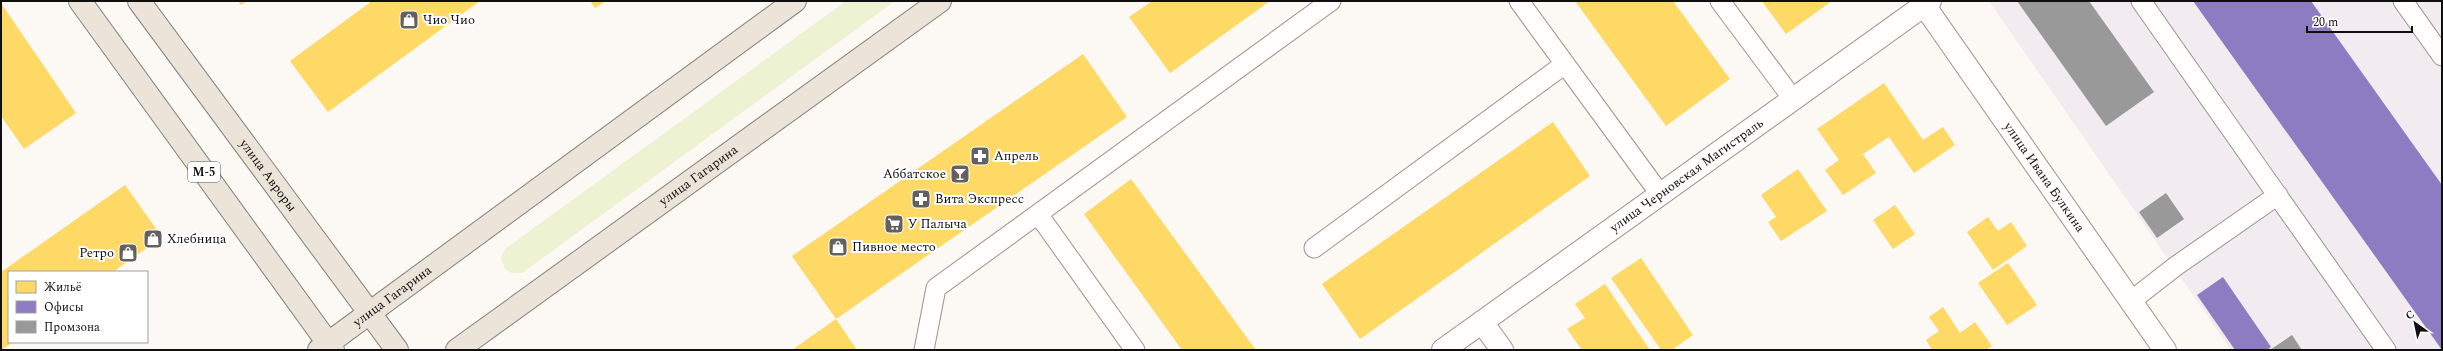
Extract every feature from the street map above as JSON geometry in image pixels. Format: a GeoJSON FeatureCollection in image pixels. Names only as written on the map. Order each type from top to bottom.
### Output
{"type":"FeatureCollection","features":[{"type":"Feature","properties":{"kind":"main road","name":"М-5"},"geometry":{"type":"LineString","coordinates":[[80,1],[326,348]]}},
{"type":"Feature","properties":{"kind":"main road","name":"улица Авроры"},"geometry":{"type":"LineString","coordinates":[[139,1],[397,350]]}},
{"type":"Feature","properties":{"kind":"main road","name":"улица Гагарина"},"geometry":{"type":"LineString","coordinates":[[326,348],[369,313],[795,1]]}},
{"type":"Feature","properties":{"kind":"main road","name":"улица Гагарина"},"geometry":{"type":"LineString","coordinates":[[457,350],[940,1]]}},
{"type":"Feature","properties":{"kind":"street","name":"улица Черновская Магистраль"},"geometry":{"type":"LineString","coordinates":[[1443,350],[1927,3]]}},
{"type":"Feature","properties":{"kind":"street","name":"улица Ивана Булкина"},"geometry":{"type":"LineString","coordinates":[[1927,3],[2165,350]]}},
{"type":"Feature","properties":{"kind":"street"},"geometry":{"type":"LineString","coordinates":[[1482,322],[1502,350]]}},
{"type":"Feature","properties":{"kind":"lane"},"geometry":{"type":"LineString","coordinates":[[924,350],[936,288],[1331,1]]}},
{"type":"Feature","properties":{"kind":"lane"},"geometry":{"type":"LineString","coordinates":[[1519,1],[1660,194]]}},
{"type":"Feature","properties":{"kind":"lane"},"geometry":{"type":"LineString","coordinates":[[1720,1],[1793,99]]}},
{"type":"Feature","properties":{"kind":"lane"},"geometry":{"type":"LineString","coordinates":[[2141,1],[2386,350]]}},
{"type":"Feature","properties":{"kind":"lane"},"geometry":{"type":"LineString","coordinates":[[2403,1],[2442,56]]}},
{"type":"Feature","properties":{"kind":"lane"},"geometry":{"type":"LineString","coordinates":[[1314,248],[1564,64]]}},
{"type":"Feature","properties":{"kind":"lane"},"geometry":{"type":"LineString","coordinates":[[2130,301],[2176,266],[2278,195]]}},
{"type":"Feature","properties":{"kind":"lane"},"geometry":{"type":"LineString","coordinates":[[1038,214],[1135,350]]}},
{"type":"Feature","properties":{"kind":"shaded area"},"geometry":{"type":"Polygon","coordinates":[[[1989,1],[2442,1],[2442,350],[2231,350],[1989,1]]]}},
{"type":"Feature","properties":{"kind":"green space"},"geometry":{"type":"Polygon","coordinates":[[[846,1],[895,1],[522,273],[512,273],[505,269],[501,258],[505,249],[846,1]]]}},
{"type":"Feature","properties":{"kind":"building: Жильё"},"geometry":{"type":"Polygon","coordinates":[[[238,1],[247,1],[241,5],[238,1]]]}},
{"type":"Feature","properties":{"kind":"building: Жильё"},"geometry":{"type":"Polygon","coordinates":[[[372,1],[480,1],[328,112],[290,61],[372,1]]]}},
{"type":"Feature","properties":{"kind":"building: Жильё"},"geometry":{"type":"Polygon","coordinates":[[[590,1],[606,1],[595,8],[590,1]]]}},
{"type":"Feature","properties":{"kind":"building: Жильё"},"geometry":{"type":"Polygon","coordinates":[[[1152,1],[1270,1],[1170,73],[1129,17],[1152,1]]]}},
{"type":"Feature","properties":{"kind":"building: Жильё"},"geometry":{"type":"Polygon","coordinates":[[[1575,1],[1673,1],[1730,79],[1666,126],[1575,1]]]}},
{"type":"Feature","properties":{"kind":"building: Жильё"},"geometry":{"type":"Polygon","coordinates":[[[1762,1],[1832,1],[1786,34],[1762,1]]]}},
{"type":"Feature","properties":{"kind":"building: Жильё"},"geometry":{"type":"Polygon","coordinates":[[[1,3],[76,113],[24,149],[1,116],[1,3]]]}},
{"type":"Feature","properties":{"kind":"building: Жильё"},"geometry":{"type":"Polygon","coordinates":[[[1083,54],[1127,117],[836,319],[792,256],[1083,54]]]}},
{"type":"Feature","properties":{"kind":"building: Жильё"},"geometry":{"type":"Polygon","coordinates":[[[1884,83],[1923,140],[1943,127],[1955,145],[1914,173],[1889,137],[1863,154],[1876,173],[1843,195],[1825,170],[1839,160],[1817,129],[1884,83]]]}},
{"type":"Feature","properties":{"kind":"building: Жильё"},"geometry":{"type":"Polygon","coordinates":[[[1553,122],[1590,176],[1360,339],[1322,284],[1553,122]]]}},
{"type":"Feature","properties":{"kind":"building: Жильё"},"geometry":{"type":"Polygon","coordinates":[[[1798,169],[1827,211],[1781,241],[1768,222],[1776,217],[1761,195],[1798,169]]]}},
{"type":"Feature","properties":{"kind":"building: Жильё"},"geometry":{"type":"Polygon","coordinates":[[[1131,179],[1256,350],[1182,350],[1084,214],[1131,179]]]}},
{"type":"Feature","properties":{"kind":"building: Жильё"},"geometry":{"type":"Polygon","coordinates":[[[125,185],[162,237],[114,271],[8,271],[8,343],[12,343],[1,350],[1,272],[125,185]]]}},
{"type":"Feature","properties":{"kind":"building: Жильё"},"geometry":{"type":"Polygon","coordinates":[[[1895,205],[1915,234],[1893,249],[1873,220],[1895,205]]]}},
{"type":"Feature","properties":{"kind":"building: Жильё"},"geometry":{"type":"Polygon","coordinates":[[[1988,217],[1998,231],[2011,222],[2027,246],[1993,270],[1967,232],[1988,217]]]}},
{"type":"Feature","properties":{"kind":"building: Жильё"},"geometry":{"type":"Polygon","coordinates":[[[1641,258],[1693,335],[1672,350],[1661,350],[1611,278],[1641,258]]]}},
{"type":"Feature","properties":{"kind":"building: Жильё"},"geometry":{"type":"Polygon","coordinates":[[[2008,263],[2037,305],[2007,325],[1978,283],[2008,263]]]}},
{"type":"Feature","properties":{"kind":"building: Жильё"},"geometry":{"type":"Polygon","coordinates":[[[1605,284],[1650,350],[1582,350],[1567,329],[1585,318],[1575,304],[1605,284]]]}},
{"type":"Feature","properties":{"kind":"building: Жильё"},"geometry":{"type":"Polygon","coordinates":[[[1943,307],[1960,333],[1975,322],[1992,346],[1986,350],[1932,350],[1926,340],[1939,331],[1929,317],[1943,307]]]}},
{"type":"Feature","properties":{"kind":"building: Жильё"},"geometry":{"type":"Polygon","coordinates":[[[836,319],[857,350],[792,350],[836,319]]]}},
{"type":"Feature","properties":{"kind":"building: Офисы"},"geometry":{"type":"Polygon","coordinates":[[[2193,1],[2311,1],[2442,185],[2442,350],[2193,1]]]}},
{"type":"Feature","properties":{"kind":"building: Офисы"},"geometry":{"type":"Polygon","coordinates":[[[2223,277],[2271,347],[2267,350],[2235,350],[2197,295],[2223,277]]]}},
{"type":"Feature","properties":{"kind":"building: Промзона"},"geometry":{"type":"Polygon","coordinates":[[[2017,1],[2089,1],[2154,92],[2106,126],[2017,1]]]}},
{"type":"Feature","properties":{"kind":"building: Промзона"},"geometry":{"type":"Polygon","coordinates":[[[2166,193],[2184,219],[2157,238],[2139,212],[2166,193]]]}},
{"type":"Feature","properties":{"kind":"building: Промзона"},"geometry":{"type":"Polygon","coordinates":[[[2292,335],[2302,350],[2270,350],[2292,335]]]}},
{"type":"Feature","properties":{"kind":"place","name":"Чио Чио"},"geometry":{"type":"Point","coordinates":[409,20]}},
{"type":"Feature","properties":{"kind":"place","name":"Апрель"},"geometry":{"type":"Point","coordinates":[980,156]}},
{"type":"Feature","properties":{"kind":"place","name":"Аббатское"},"geometry":{"type":"Point","coordinates":[960,174]}},
{"type":"Feature","properties":{"kind":"place","name":"Вита Экспресс"},"geometry":{"type":"Point","coordinates":[921,199]}},
{"type":"Feature","properties":{"kind":"place","name":"У Палыча"},"geometry":{"type":"Point","coordinates":[894,224]}},
{"type":"Feature","properties":{"kind":"place","name":"Хлебница"},"geometry":{"type":"Point","coordinates":[153,239]}},
{"type":"Feature","properties":{"kind":"place","name":"Пивное место"},"geometry":{"type":"Point","coordinates":[838,247]}},
{"type":"Feature","properties":{"kind":"place","name":"Ретро"},"geometry":{"type":"Point","coordinates":[128,253]}}]}
